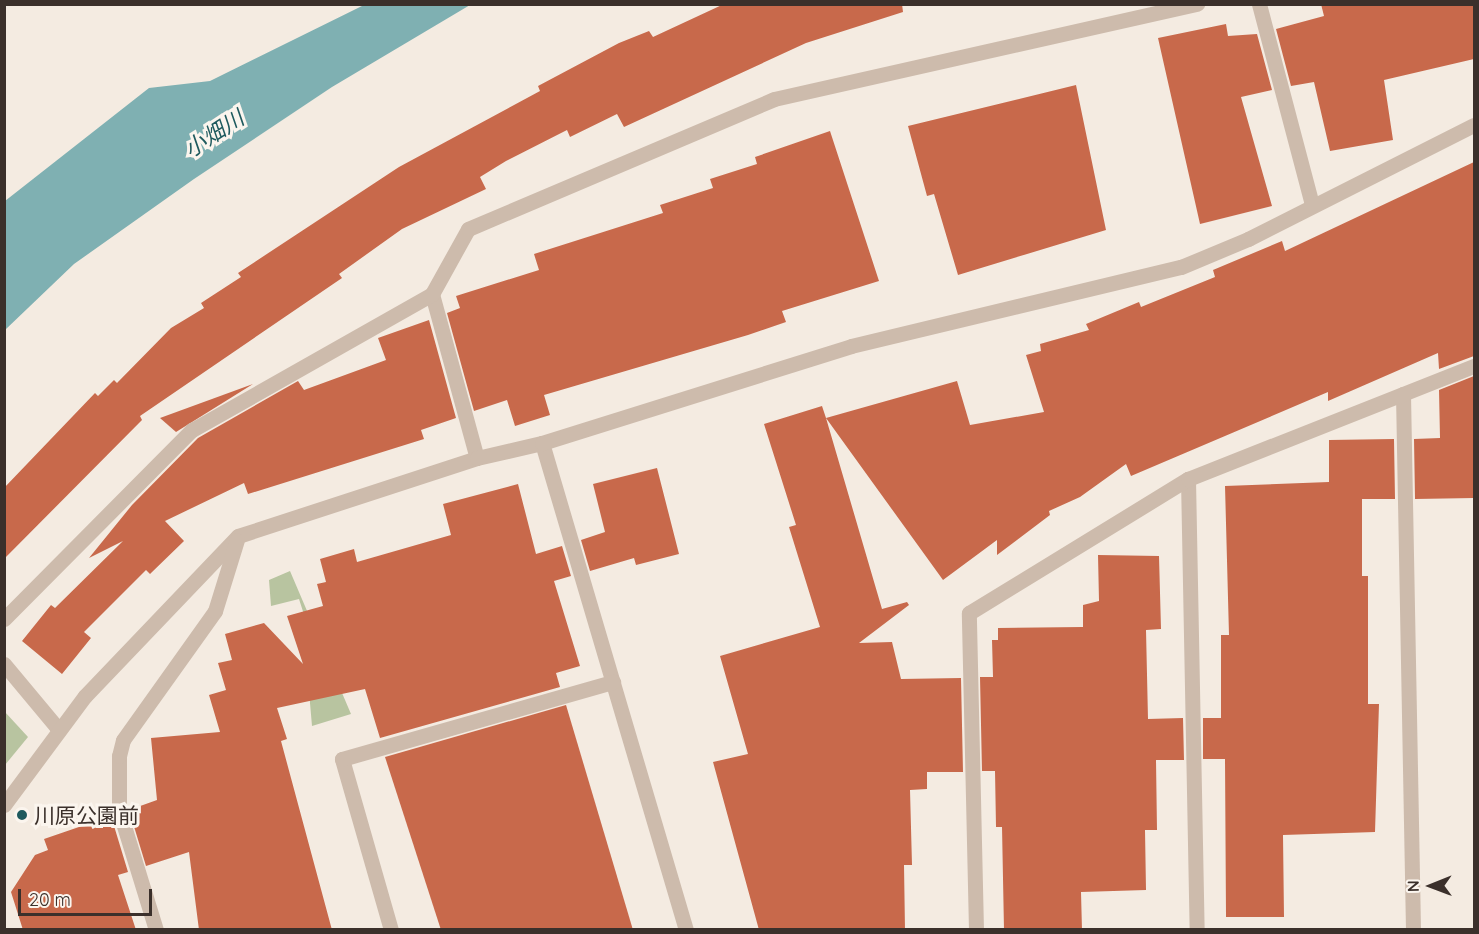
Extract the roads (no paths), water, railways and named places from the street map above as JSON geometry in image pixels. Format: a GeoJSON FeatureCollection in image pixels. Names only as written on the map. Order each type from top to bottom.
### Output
{"type":"FeatureCollection","features":[{"type":"Feature","properties":{"kind":"street"},"geometry":{"type":"LineString","coordinates":[[4,619],[192,430],[432,294],[468,229],[774,99],[1197,4]]}},
{"type":"Feature","properties":{"kind":"street"},"geometry":{"type":"LineString","coordinates":[[1259,4],[1312,205]]}},
{"type":"Feature","properties":{"kind":"street"},"geometry":{"type":"LineString","coordinates":[[4,805],[85,696],[238,536],[477,458],[542,443],[851,346],[1146,278],[1215,254],[1474,125]]}},
{"type":"Feature","properties":{"kind":"street"},"geometry":{"type":"LineString","coordinates":[[432,294],[477,458]]}},
{"type":"Feature","properties":{"kind":"street"},"geometry":{"type":"LineString","coordinates":[[976,930],[969,613],[1188,479],[1474,366]]}},
{"type":"Feature","properties":{"kind":"street"},"geometry":{"type":"LineString","coordinates":[[1403,394],[1413,930]]}},
{"type":"Feature","properties":{"kind":"street"},"geometry":{"type":"LineString","coordinates":[[542,443],[686,930]]}},
{"type":"Feature","properties":{"kind":"street"},"geometry":{"type":"LineString","coordinates":[[1188,479],[1197,930]]}},
{"type":"Feature","properties":{"kind":"street"},"geometry":{"type":"LineString","coordinates":[[156,930],[119,810],[119,756],[123,740],[215,611],[238,536]]}},
{"type":"Feature","properties":{"kind":"street"},"geometry":{"type":"LineString","coordinates":[[4,664],[59,730]]}},
{"type":"Feature","properties":{"kind":"street"},"geometry":{"type":"LineString","coordinates":[[391,930],[342,759],[613,682]]}},
{"type":"Feature","properties":{"kind":"water","name":"小畑川"},"geometry":{"type":"Polygon","coordinates":[[[364,5],[470,5],[332,87],[194,179],[74,264],[5,330],[5,201],[149,88],[210,81],[364,5]]]}},
{"type":"Feature","properties":{"kind":"place","name":"川原公園前"},"geometry":{"type":"Point","coordinates":[22,815]}}]}
